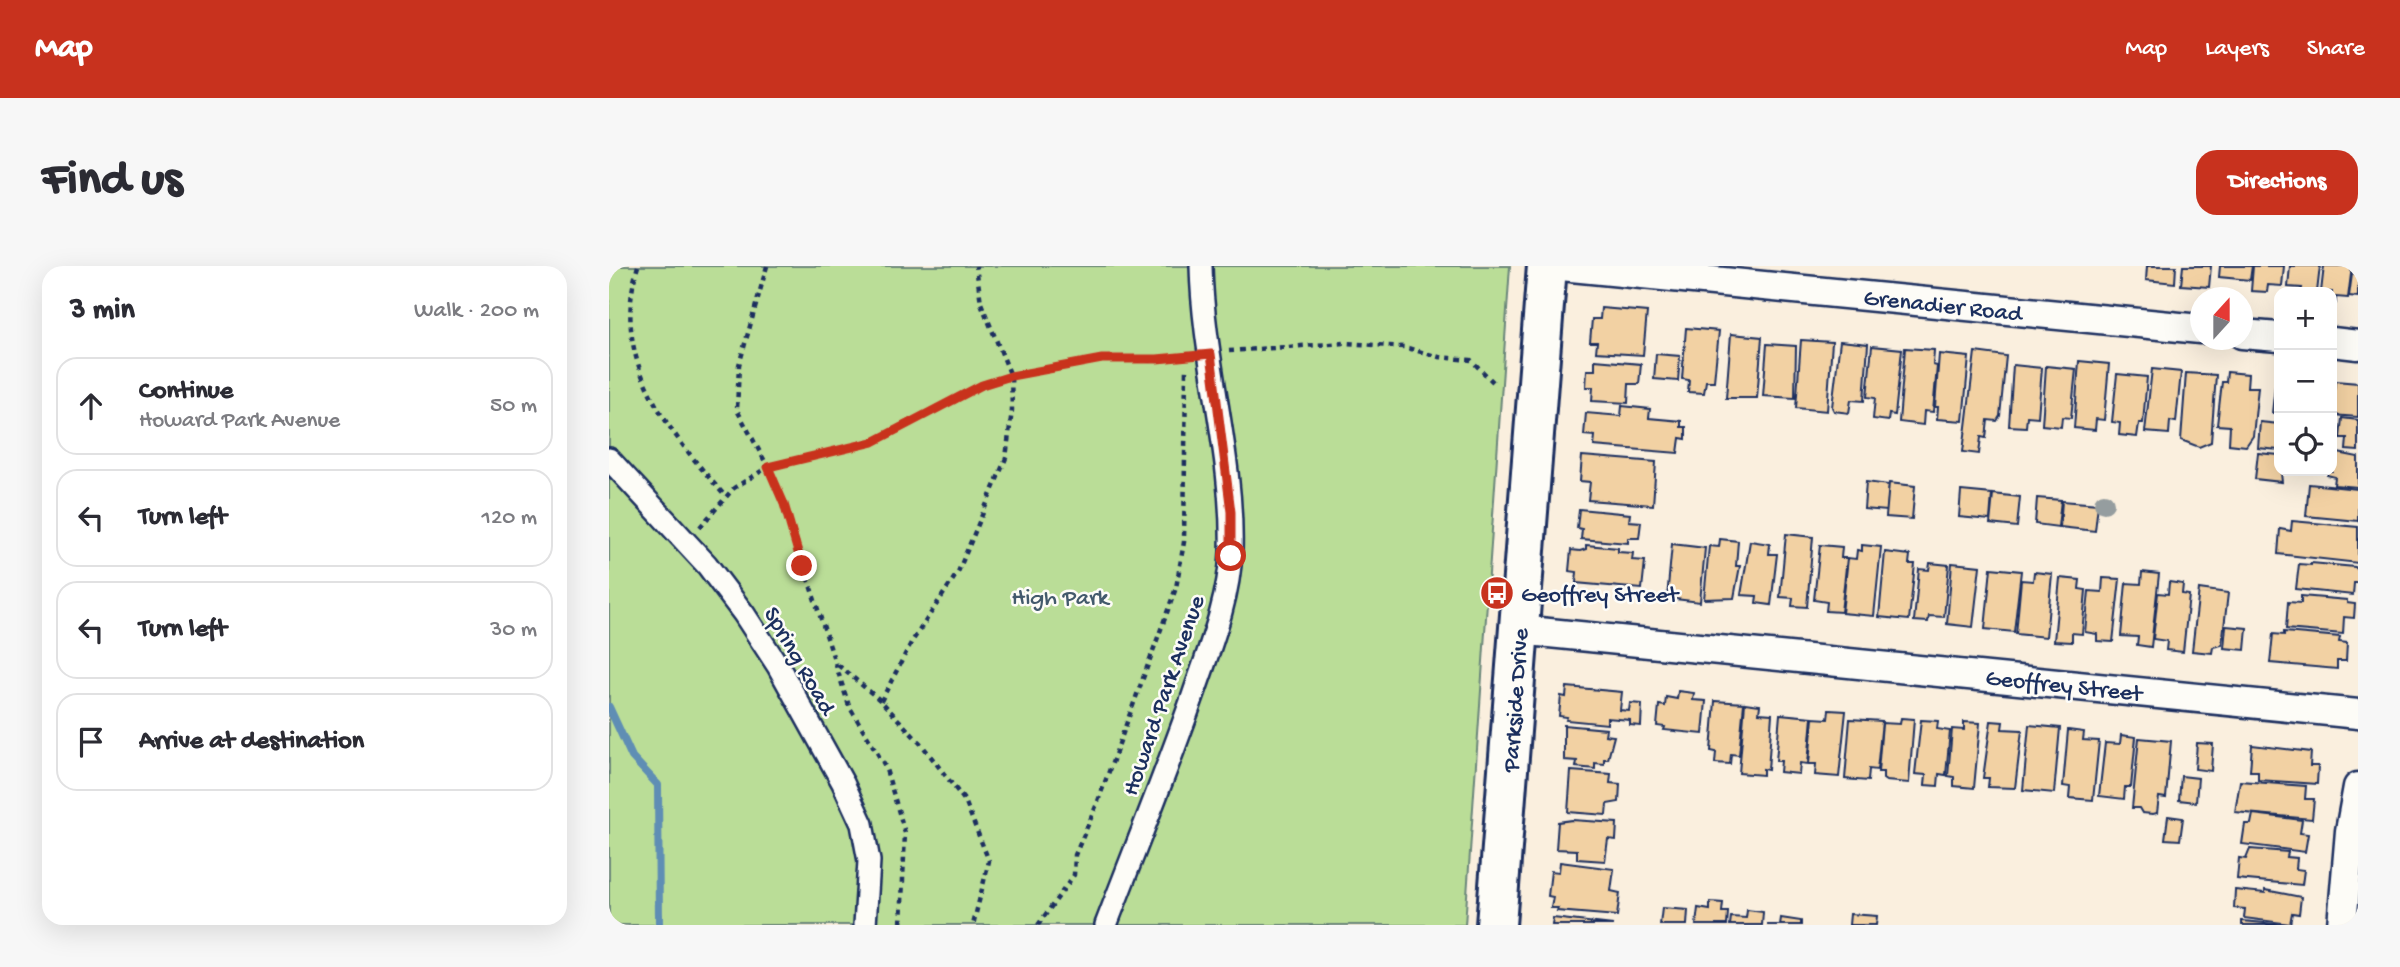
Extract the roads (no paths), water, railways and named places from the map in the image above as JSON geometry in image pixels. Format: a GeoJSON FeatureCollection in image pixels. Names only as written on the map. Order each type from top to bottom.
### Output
{"type":"FeatureCollection","features":[{"type":"Feature","properties":{"kind":"main road","name":"Parkside Drive"},"geometry":{"type":"LineString","coordinates":[[1496,925],[1547,266]]}},
{"type":"Feature","properties":{"kind":"street","name":"Howard Park Avenue"},"geometry":{"type":"LineString","coordinates":[[1106,925],[1171,759],[1219,621],[1231,556],[1231,512],[1202,297],[1201,266]]}},
{"type":"Feature","properties":{"kind":"street","name":"Grenadier Road"},"geometry":{"type":"LineString","coordinates":[[1561,266],[2190,329]]}},
{"type":"Feature","properties":{"kind":"street"},"geometry":{"type":"LineString","coordinates":[[2253,335],[2274,337]]}},
{"type":"Feature","properties":{"kind":"street"},"geometry":{"type":"LineString","coordinates":[[2337,343],[2358,345]]}},
{"type":"Feature","properties":{"kind":"street","name":"Spring Road"},"geometry":{"type":"LineString","coordinates":[[609,459],[707,565],[778,666],[862,824],[869,861],[865,925]]}},
{"type":"Feature","properties":{"kind":"street","name":"Geoffrey Street"},"geometry":{"type":"LineString","coordinates":[[1519,630],[2358,714]]}},
{"type":"Feature","properties":{"kind":"street"},"geometry":{"type":"LineString","coordinates":[[2342,925],[2350,831],[2358,787]]}},
{"type":"Feature","properties":{"kind":"waterway"},"geometry":{"type":"LineString","coordinates":[[609,707],[632,757],[658,785],[659,925]]}},
{"type":"Feature","properties":{"kind":"place","name":"Geoffrey Street"},"geometry":{"type":"Point","coordinates":[1497,593]}},
{"type":"Feature","properties":{"kind":"park label","name":"High Park"},"geometry":{"type":"Point","coordinates":[1060,596]}}]}
